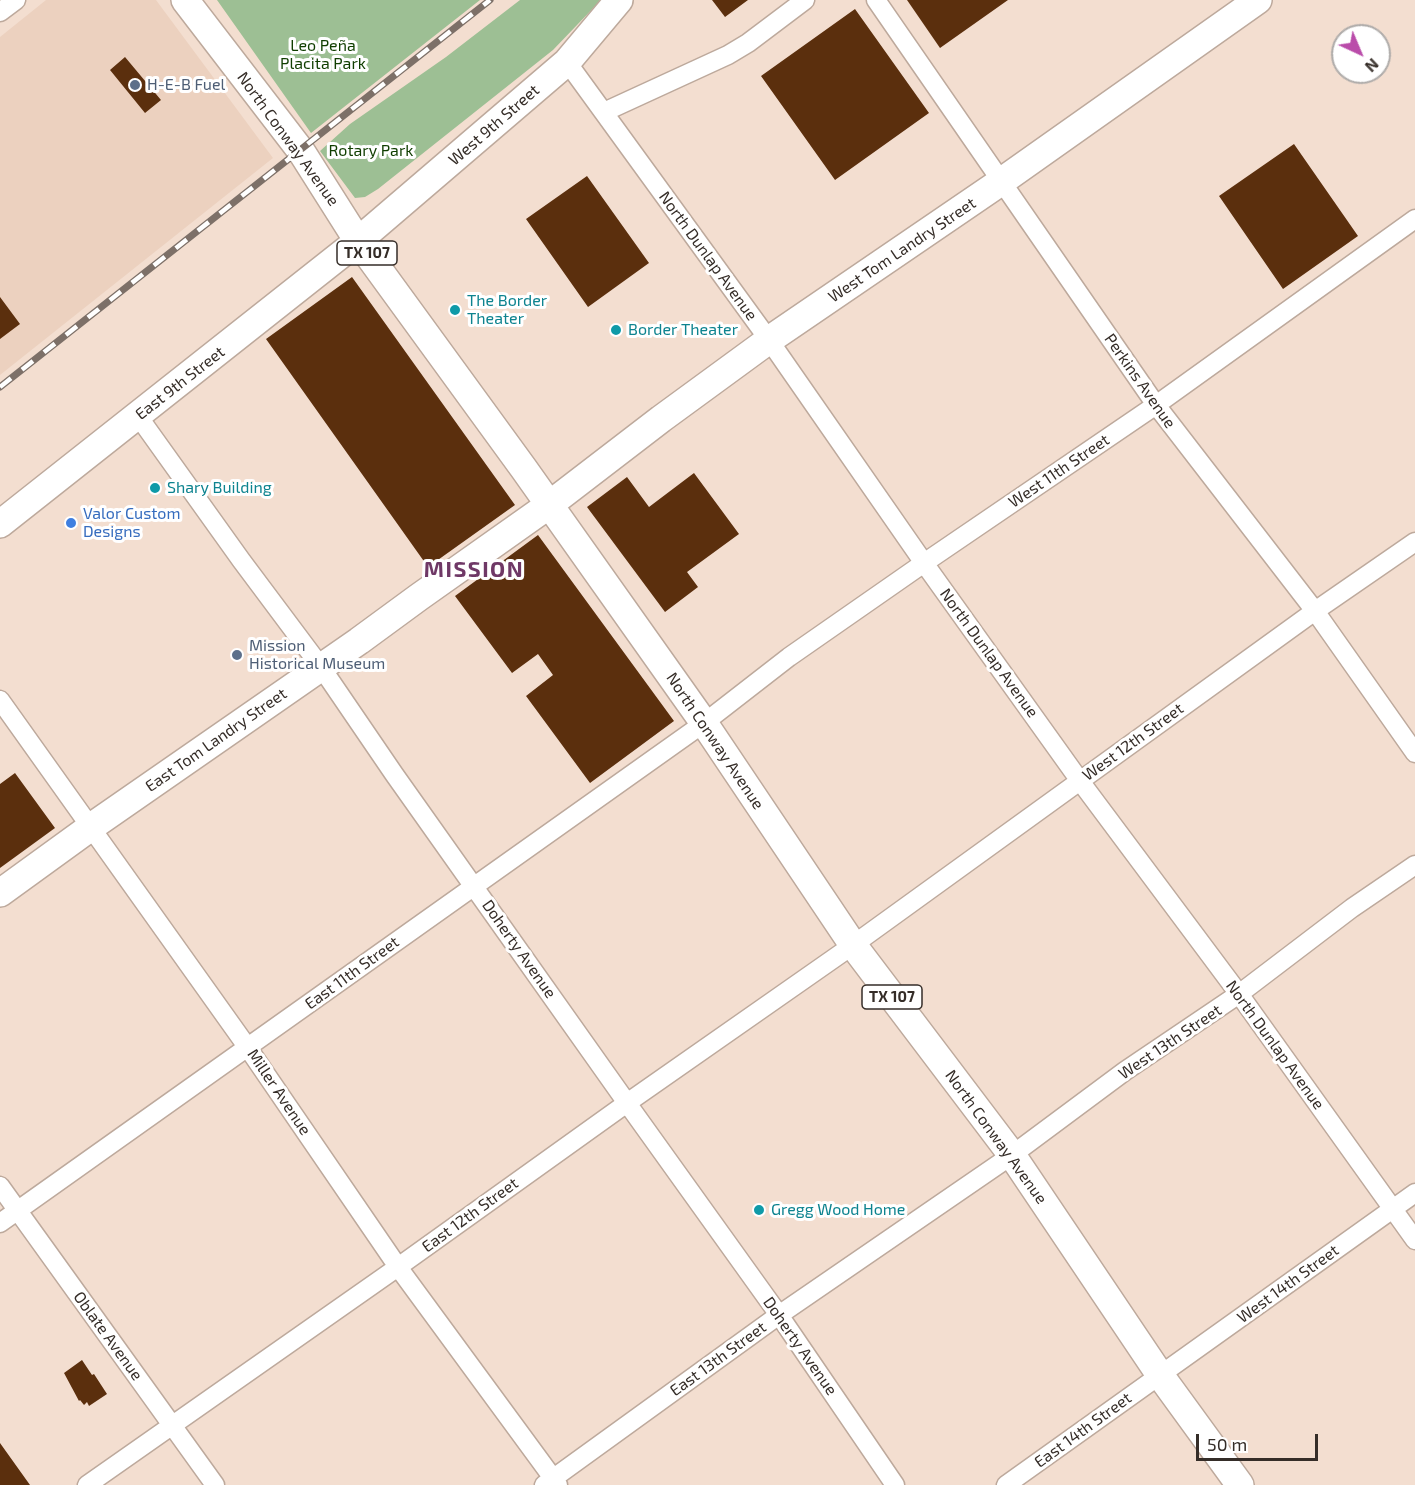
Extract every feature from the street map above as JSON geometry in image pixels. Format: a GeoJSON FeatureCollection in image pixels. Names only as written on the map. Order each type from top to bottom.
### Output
{"type":"FeatureCollection","features":[{"type":"Feature","properties":{"kind":"main road","name":"North Conway Avenue"},"geometry":{"type":"LineString","coordinates":[[185,0],[300,151],[358,241],[704,723],[853,945],[1012,1155],[1160,1375],[1240,1485]]}},
{"type":"Feature","properties":{"kind":"main road","name":"West 9th Street"},"geometry":{"type":"LineString","coordinates":[[358,241],[567,62],[619,0]]}},
{"type":"Feature","properties":{"kind":"main road","name":"West Tom Landry Street"},"geometry":{"type":"LineString","coordinates":[[549,505],[769,340],[1002,181],[1258,0]]}},
{"type":"Feature","properties":{"kind":"main road","name":"East 9th Street"},"geometry":{"type":"LineString","coordinates":[[0,524],[358,241]]}},
{"type":"Feature","properties":{"kind":"main road","name":"East Tom Landry Street"},"geometry":{"type":"LineString","coordinates":[[0,893],[91,827],[359,642],[549,505]]}},
{"type":"Feature","properties":{"kind":"street"},"geometry":{"type":"LineString","coordinates":[[0,12],[16,0]]}},
{"type":"Feature","properties":{"kind":"street"},"geometry":{"type":"LineString","coordinates":[[603,112],[728,55],[748,43],[805,0]]}},
{"type":"Feature","properties":{"kind":"street","name":"Perkins Avenue"},"geometry":{"type":"LineString","coordinates":[[876,0],[1156,405],[1314,611],[1415,753]]}},
{"type":"Feature","properties":{"kind":"street","name":"North Dunlap Avenue"},"geometry":{"type":"LineString","coordinates":[[567,62],[769,340],[924,563],[1080,781],[1239,994],[1415,1240]]}},
{"type":"Feature","properties":{"kind":"street","name":"West 11th Street"},"geometry":{"type":"LineString","coordinates":[[704,723],[789,657],[1156,405],[1415,219]]}},
{"type":"Feature","properties":{"kind":"street","name":"Doherty Avenue"},"geometry":{"type":"LineString","coordinates":[[138,416],[321,668],[779,1315],[895,1485]]}},
{"type":"Feature","properties":{"kind":"street","name":"West 12th Street"},"geometry":{"type":"LineString","coordinates":[[853,945],[1314,611],[1415,542]]}},
{"type":"Feature","properties":{"kind":"street","name":"Miller Avenue"},"geometry":{"type":"LineString","coordinates":[[0,700],[248,1048],[398,1266],[552,1483]]}},
{"type":"Feature","properties":{"kind":"street","name":"East 11th Street"},"geometry":{"type":"LineString","coordinates":[[0,1223],[704,723]]}},
{"type":"Feature","properties":{"kind":"street","name":"West 13th Street"},"geometry":{"type":"LineString","coordinates":[[1012,1155],[1125,1071],[1239,994],[1352,908],[1415,865]]}},
{"type":"Feature","properties":{"kind":"street","name":"East 12th Street"},"geometry":{"type":"LineString","coordinates":[[87,1485],[853,945]]}},
{"type":"Feature","properties":{"kind":"street","name":"East 13th Street"},"geometry":{"type":"LineString","coordinates":[[552,1483],[779,1315],[1012,1155]]}},
{"type":"Feature","properties":{"kind":"street","name":"Oblate Avenue"},"geometry":{"type":"LineString","coordinates":[[0,1186],[215,1485]]}},
{"type":"Feature","properties":{"kind":"street","name":"West 14th Street"},"geometry":{"type":"LineString","coordinates":[[1160,1375],[1415,1193]]}},
{"type":"Feature","properties":{"kind":"street","name":"East 14th Street"},"geometry":{"type":"LineString","coordinates":[[1006,1485],[1160,1375]]}},
{"type":"Feature","properties":{"kind":"shaded area"},"geometry":{"type":"Polygon","coordinates":[[[46,0],[156,0],[273,158],[0,375],[0,37],[46,0]]]}},
{"type":"Feature","properties":{"kind":"green space","name":"Leo Peña Placita Park"},"geometry":{"type":"Polygon","coordinates":[[[217,0],[480,0],[311,133],[217,0]]]}},
{"type":"Feature","properties":{"kind":"green space","name":"Rotary Park"},"geometry":{"type":"Polygon","coordinates":[[[520,0],[601,0],[553,50],[378,189],[365,197],[355,198],[320,151],[350,124],[446,57],[520,0]]]}},
{"type":"Feature","properties":{"kind":"building"},"geometry":{"type":"Polygon","coordinates":[[[712,0],[748,0],[725,17],[712,0]]]}},
{"type":"Feature","properties":{"kind":"building"},"geometry":{"type":"Polygon","coordinates":[[[907,0],[1008,0],[940,48],[907,0]]]}},
{"type":"Feature","properties":{"kind":"building"},"geometry":{"type":"Polygon","coordinates":[[[855,9],[929,113],[835,180],[761,76],[855,9]]]}},
{"type":"Feature","properties":{"kind":"building","name":"H-E-B Fuel"},"geometry":{"type":"Polygon","coordinates":[[[125,57],[161,100],[145,113],[110,70],[125,57]]]}},
{"type":"Feature","properties":{"kind":"building"},"geometry":{"type":"Polygon","coordinates":[[[1294,144],[1358,236],[1283,289],[1219,196],[1294,144]]]}},
{"type":"Feature","properties":{"kind":"building"},"geometry":{"type":"Polygon","coordinates":[[[587,176],[649,263],[588,307],[526,219],[587,176]]]}},
{"type":"Feature","properties":{"kind":"building"},"geometry":{"type":"Polygon","coordinates":[[[352,277],[515,505],[428,567],[266,339],[352,277]]]}},
{"type":"Feature","properties":{"kind":"building"},"geometry":{"type":"Polygon","coordinates":[[[0,297],[20,324],[0,339],[0,297]]]}},
{"type":"Feature","properties":{"kind":"building"},"geometry":{"type":"Polygon","coordinates":[[[694,473],[739,534],[687,572],[698,587],[665,612],[587,507],[627,477],[649,507],[694,473]]]}},
{"type":"Feature","properties":{"kind":"building"},"geometry":{"type":"Polygon","coordinates":[[[538,535],[674,721],[590,783],[526,696],[553,675],[538,654],[512,673],[455,596],[538,535]]]}},
{"type":"Feature","properties":{"kind":"building"},"geometry":{"type":"Polygon","coordinates":[[[15,773],[55,828],[0,868],[0,784],[15,773]]]}},
{"type":"Feature","properties":{"kind":"building"},"geometry":{"type":"Polygon","coordinates":[[[82,1360],[107,1394],[89,1406],[87,1402],[84,1405],[79,1401],[64,1373],[82,1360]]]}},
{"type":"Feature","properties":{"kind":"building"},"geometry":{"type":"Polygon","coordinates":[[[0,1443],[30,1485],[0,1485],[0,1443]]]}},
{"type":"Feature","properties":{"kind":"railway"},"geometry":{"type":"LineString","coordinates":[[0,387],[490,0]]}},
{"type":"Feature","properties":{"kind":"place","name":"H-E-B Fuel"},"geometry":{"type":"Point","coordinates":[135,85]}},
{"type":"Feature","properties":{"kind":"place","name":"The Border Theater"},"geometry":{"type":"Point","coordinates":[455,310]}},
{"type":"Feature","properties":{"kind":"place","name":"Border Theater"},"geometry":{"type":"Point","coordinates":[616,330]}},
{"type":"Feature","properties":{"kind":"place","name":"Shary Building"},"geometry":{"type":"Point","coordinates":[155,488]}},
{"type":"Feature","properties":{"kind":"place","name":"Valor Custom Designs"},"geometry":{"type":"Point","coordinates":[71,523]}},
{"type":"Feature","properties":{"kind":"place","name":"Mission Historical Museum"},"geometry":{"type":"Point","coordinates":[237,655]}},
{"type":"Feature","properties":{"kind":"place","name":"Gregg Wood Home"},"geometry":{"type":"Point","coordinates":[759,1210]}},
{"type":"Feature","properties":{"kind":"district","name":"MISSION"},"geometry":{"type":"Point","coordinates":[474,570]}}]}
